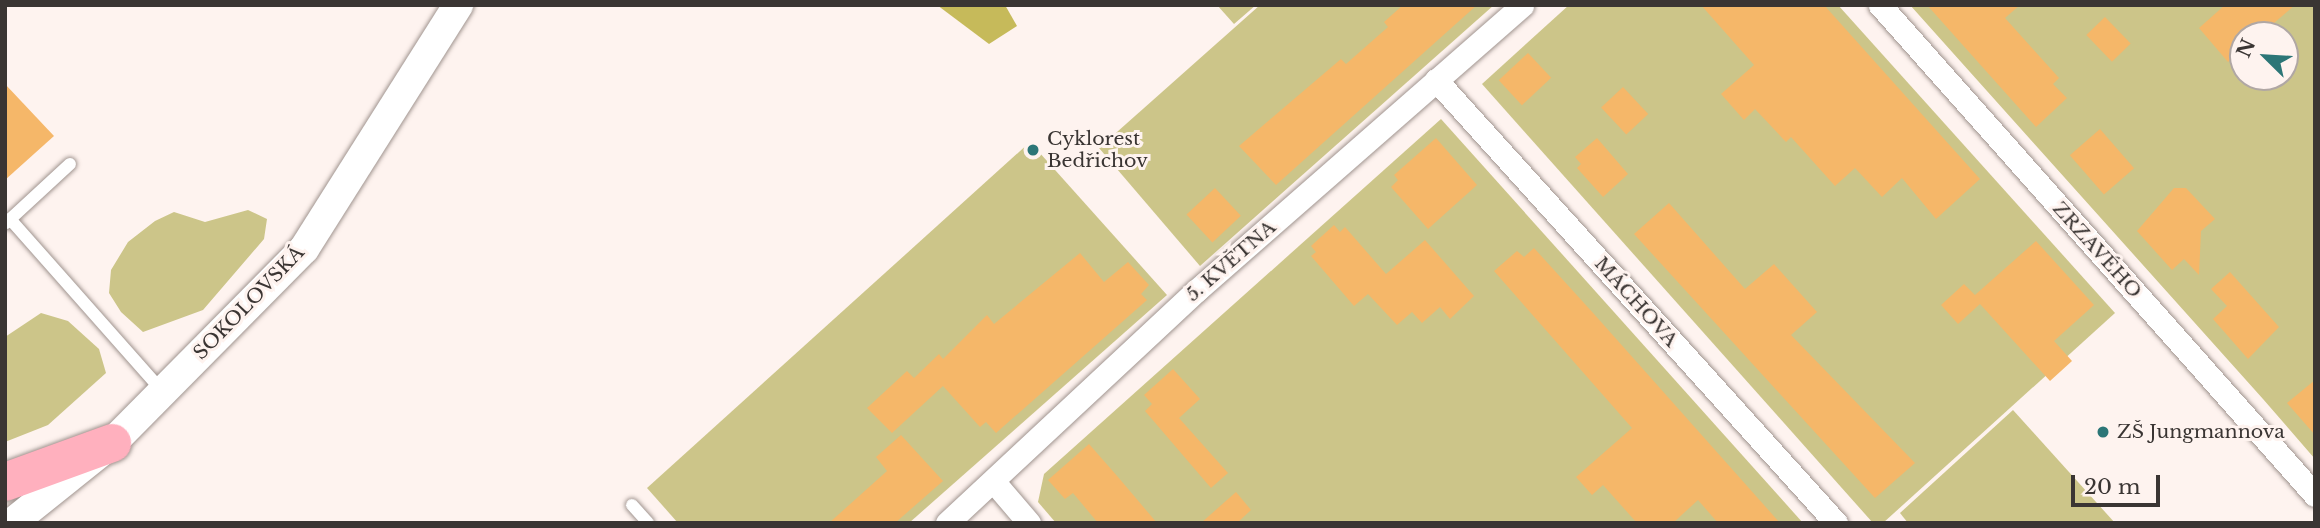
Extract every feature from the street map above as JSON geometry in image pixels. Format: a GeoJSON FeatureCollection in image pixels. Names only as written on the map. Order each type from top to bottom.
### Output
{"type":"FeatureCollection","features":[{"type":"Feature","properties":{"kind":"highway"},"geometry":{"type":"LineString","coordinates":[[5,482],[112,443]]}},
{"type":"Feature","properties":{"kind":"street","name":"SOKOLOVSKÁ"},"geometry":{"type":"LineString","coordinates":[[12,523],[112,443],[303,249],[458,5]]}},
{"type":"Feature","properties":{"kind":"street","name":"5. KVĚTNA"},"geometry":{"type":"LineString","coordinates":[[947,523],[1197,290],[1522,5]]}},
{"type":"Feature","properties":{"kind":"street","name":"ZRZAVÉHO"},"geometry":{"type":"LineString","coordinates":[[1880,5],[2315,495]]}},
{"type":"Feature","properties":{"kind":"street","name":"MÁCHOVA"},"geometry":{"type":"LineString","coordinates":[[1436,80],[1836,523]]}},
{"type":"Feature","properties":{"kind":"street"},"geometry":{"type":"LineString","coordinates":[[993,482],[1029,523]]}},
{"type":"Feature","properties":{"kind":"lane"},"geometry":{"type":"LineString","coordinates":[[70,164],[8,221],[163,392]]}},
{"type":"Feature","properties":{"kind":"lane"},"geometry":{"type":"LineString","coordinates":[[632,505],[648,523]]}},
{"type":"Feature","properties":{"kind":"shaded area"},"geometry":{"type":"Polygon","coordinates":[[[937,5],[1005,5],[1017,26],[989,44],[937,5]]]}},
{"type":"Feature","properties":{"kind":"shaded area"},"geometry":{"type":"Polygon","coordinates":[[[1217,5],[1256,5],[1234,24],[1217,5]]]}},
{"type":"Feature","properties":{"kind":"shaded area"},"geometry":{"type":"Polygon","coordinates":[[[1260,5],[1494,5],[1200,266],[1099,148],[1260,5]]]}},
{"type":"Feature","properties":{"kind":"shaded area"},"geometry":{"type":"Polygon","coordinates":[[[1569,5],[1838,5],[2115,313],[1883,523],[1873,523],[1482,84],[1569,5]]]}},
{"type":"Feature","properties":{"kind":"shaded area"},"geometry":{"type":"Polygon","coordinates":[[[1910,5],[2315,5],[2315,459],[2263,399],[1910,5]]]}},
{"type":"Feature","properties":{"kind":"shaded area"},"geometry":{"type":"Polygon","coordinates":[[[1441,119],[1803,523],[1056,523],[1038,502],[1044,474],[1441,119]]]}},
{"type":"Feature","properties":{"kind":"shaded area"},"geometry":{"type":"Polygon","coordinates":[[[1030,142],[1167,295],[909,523],[678,523],[647,488],[1030,142]]]}},
{"type":"Feature","properties":{"kind":"shaded area"},"geometry":{"type":"Polygon","coordinates":[[[248,210],[267,219],[264,239],[203,310],[143,332],[121,312],[109,293],[111,270],[128,242],[155,221],[174,212],[205,222],[248,210]]]}},
{"type":"Feature","properties":{"kind":"shaded area"},"geometry":{"type":"Polygon","coordinates":[[[41,313],[68,321],[99,349],[106,373],[48,425],[5,442],[5,337],[41,313]]]}},
{"type":"Feature","properties":{"kind":"shaded area"},"geometry":{"type":"Polygon","coordinates":[[[2013,410],[2115,523],[1908,523],[1900,513],[2013,410]]]}},
{"type":"Feature","properties":{"kind":"building"},"geometry":{"type":"Polygon","coordinates":[[[1403,5],[1477,5],[1276,185],[1239,146],[1341,59],[1346,64],[1388,27],[1384,22],[1403,5]]]}},
{"type":"Feature","properties":{"kind":"building"},"geometry":{"type":"Polygon","coordinates":[[[1701,5],[1824,5],[1980,179],[1936,219],[1902,178],[1882,197],[1855,168],[1835,186],[1791,137],[1786,142],[1755,109],[1744,120],[1721,94],[1754,65],[1701,5]]]}},
{"type":"Feature","properties":{"kind":"building"},"geometry":{"type":"Polygon","coordinates":[[[1927,5],[2020,5],[2005,18],[2059,78],[2053,84],[2067,98],[2036,127],[1927,5]]]}},
{"type":"Feature","properties":{"kind":"building"},"geometry":{"type":"Polygon","coordinates":[[[2225,5],[2295,5],[2276,21],[2229,21],[2228,62],[2199,28],[2225,5]]]}},
{"type":"Feature","properties":{"kind":"building"},"geometry":{"type":"Polygon","coordinates":[[[2105,17],[2131,44],[2112,62],[2086,35],[2105,17]]]}},
{"type":"Feature","properties":{"kind":"building"},"geometry":{"type":"Polygon","coordinates":[[[1528,53],[1551,78],[1522,105],[1499,80],[1528,53]]]}},
{"type":"Feature","properties":{"kind":"building"},"geometry":{"type":"Polygon","coordinates":[[[5,84],[54,136],[5,180],[5,84]]]}},
{"type":"Feature","properties":{"kind":"building"},"geometry":{"type":"Polygon","coordinates":[[[1623,87],[1648,114],[1626,135],[1601,107],[1623,87]]]}},
{"type":"Feature","properties":{"kind":"building"},"geometry":{"type":"Polygon","coordinates":[[[2100,129],[2134,168],[2104,194],[2070,155],[2100,129]]]}},
{"type":"Feature","properties":{"kind":"building"},"geometry":{"type":"Polygon","coordinates":[[[1436,138],[1477,185],[1428,229],[1391,187],[1398,180],[1394,175],[1436,138]]]}},
{"type":"Feature","properties":{"kind":"building"},"geometry":{"type":"Polygon","coordinates":[[[1597,138],[1628,174],[1603,197],[1577,168],[1581,164],[1575,157],[1597,138]]]}},
{"type":"Feature","properties":{"kind":"building"},"geometry":{"type":"Polygon","coordinates":[[[1215,188],[1241,216],[1212,242],[1186,215],[1215,188]]]}},
{"type":"Feature","properties":{"kind":"building"},"geometry":{"type":"Polygon","coordinates":[[[2174,188],[2186,188],[2215,219],[2201,231],[2199,275],[2184,259],[2172,270],[2137,231],[2174,188]]]}},
{"type":"Feature","properties":{"kind":"building"},"geometry":{"type":"Polygon","coordinates":[[[1669,203],[1745,289],[1774,264],[1817,312],[1791,335],[1915,463],[1875,498],[1634,234],[1669,203]]]}},
{"type":"Feature","properties":{"kind":"building"},"geometry":{"type":"Polygon","coordinates":[[[1334,225],[1340,232],[1345,227],[1386,274],[1425,240],[1474,296],[1450,319],[1440,307],[1422,323],[1412,312],[1397,325],[1368,294],[1354,306],[1311,256],[1316,252],[1311,246],[1334,225]]]}},
{"type":"Feature","properties":{"kind":"building"},"geometry":{"type":"Polygon","coordinates":[[[2036,241],[2094,305],[2054,341],[2072,361],[2050,381],[1980,304],[1958,324],[1941,305],[1964,284],[1975,295],[2036,241]]]}},
{"type":"Feature","properties":{"kind":"building"},"geometry":{"type":"Polygon","coordinates":[[[1534,248],[1780,523],[1718,523],[1698,500],[1673,523],[1637,523],[1603,485],[1592,495],[1576,477],[1632,428],[1494,271],[1517,251],[1524,257],[1534,248]]]}},
{"type":"Feature","properties":{"kind":"building"},"geometry":{"type":"Polygon","coordinates":[[[1080,253],[1104,282],[1128,262],[1149,285],[1141,294],[1147,300],[996,433],[986,422],[980,427],[943,386],[892,433],[867,408],[907,371],[914,378],[939,354],[943,359],[987,315],[994,324],[1080,253]]]}},
{"type":"Feature","properties":{"kind":"building"},"geometry":{"type":"Polygon","coordinates":[[[2230,272],[2279,327],[2248,359],[2213,319],[2227,306],[2211,289],[2230,272]]]}},
{"type":"Feature","properties":{"kind":"building"},"geometry":{"type":"Polygon","coordinates":[[[1173,369],[1200,399],[1179,418],[1228,473],[1211,488],[1145,411],[1152,404],[1144,395],[1173,369]]]}},
{"type":"Feature","properties":{"kind":"building"},"geometry":{"type":"Polygon","coordinates":[[[2315,380],[2315,435],[2287,403],[2315,380]]]}},
{"type":"Feature","properties":{"kind":"building"},"geometry":{"type":"Polygon","coordinates":[[[901,435],[943,481],[895,523],[829,523],[887,471],[876,457],[901,435]]]}},
{"type":"Feature","properties":{"kind":"building"},"geometry":{"type":"Polygon","coordinates":[[[1089,444],[1157,523],[1098,523],[1073,493],[1065,499],[1048,480],[1089,444]]]}},
{"type":"Feature","properties":{"kind":"building"},"geometry":{"type":"Polygon","coordinates":[[[1236,492],[1251,510],[1237,523],[1201,523],[1236,492]]]}},
{"type":"Feature","properties":{"kind":"place","name":"Cyklorest Bedřichov"},"geometry":{"type":"Point","coordinates":[1033,150]}},
{"type":"Feature","properties":{"kind":"place","name":"ZŠ Jungmannova"},"geometry":{"type":"Point","coordinates":[2103,432]}}]}
